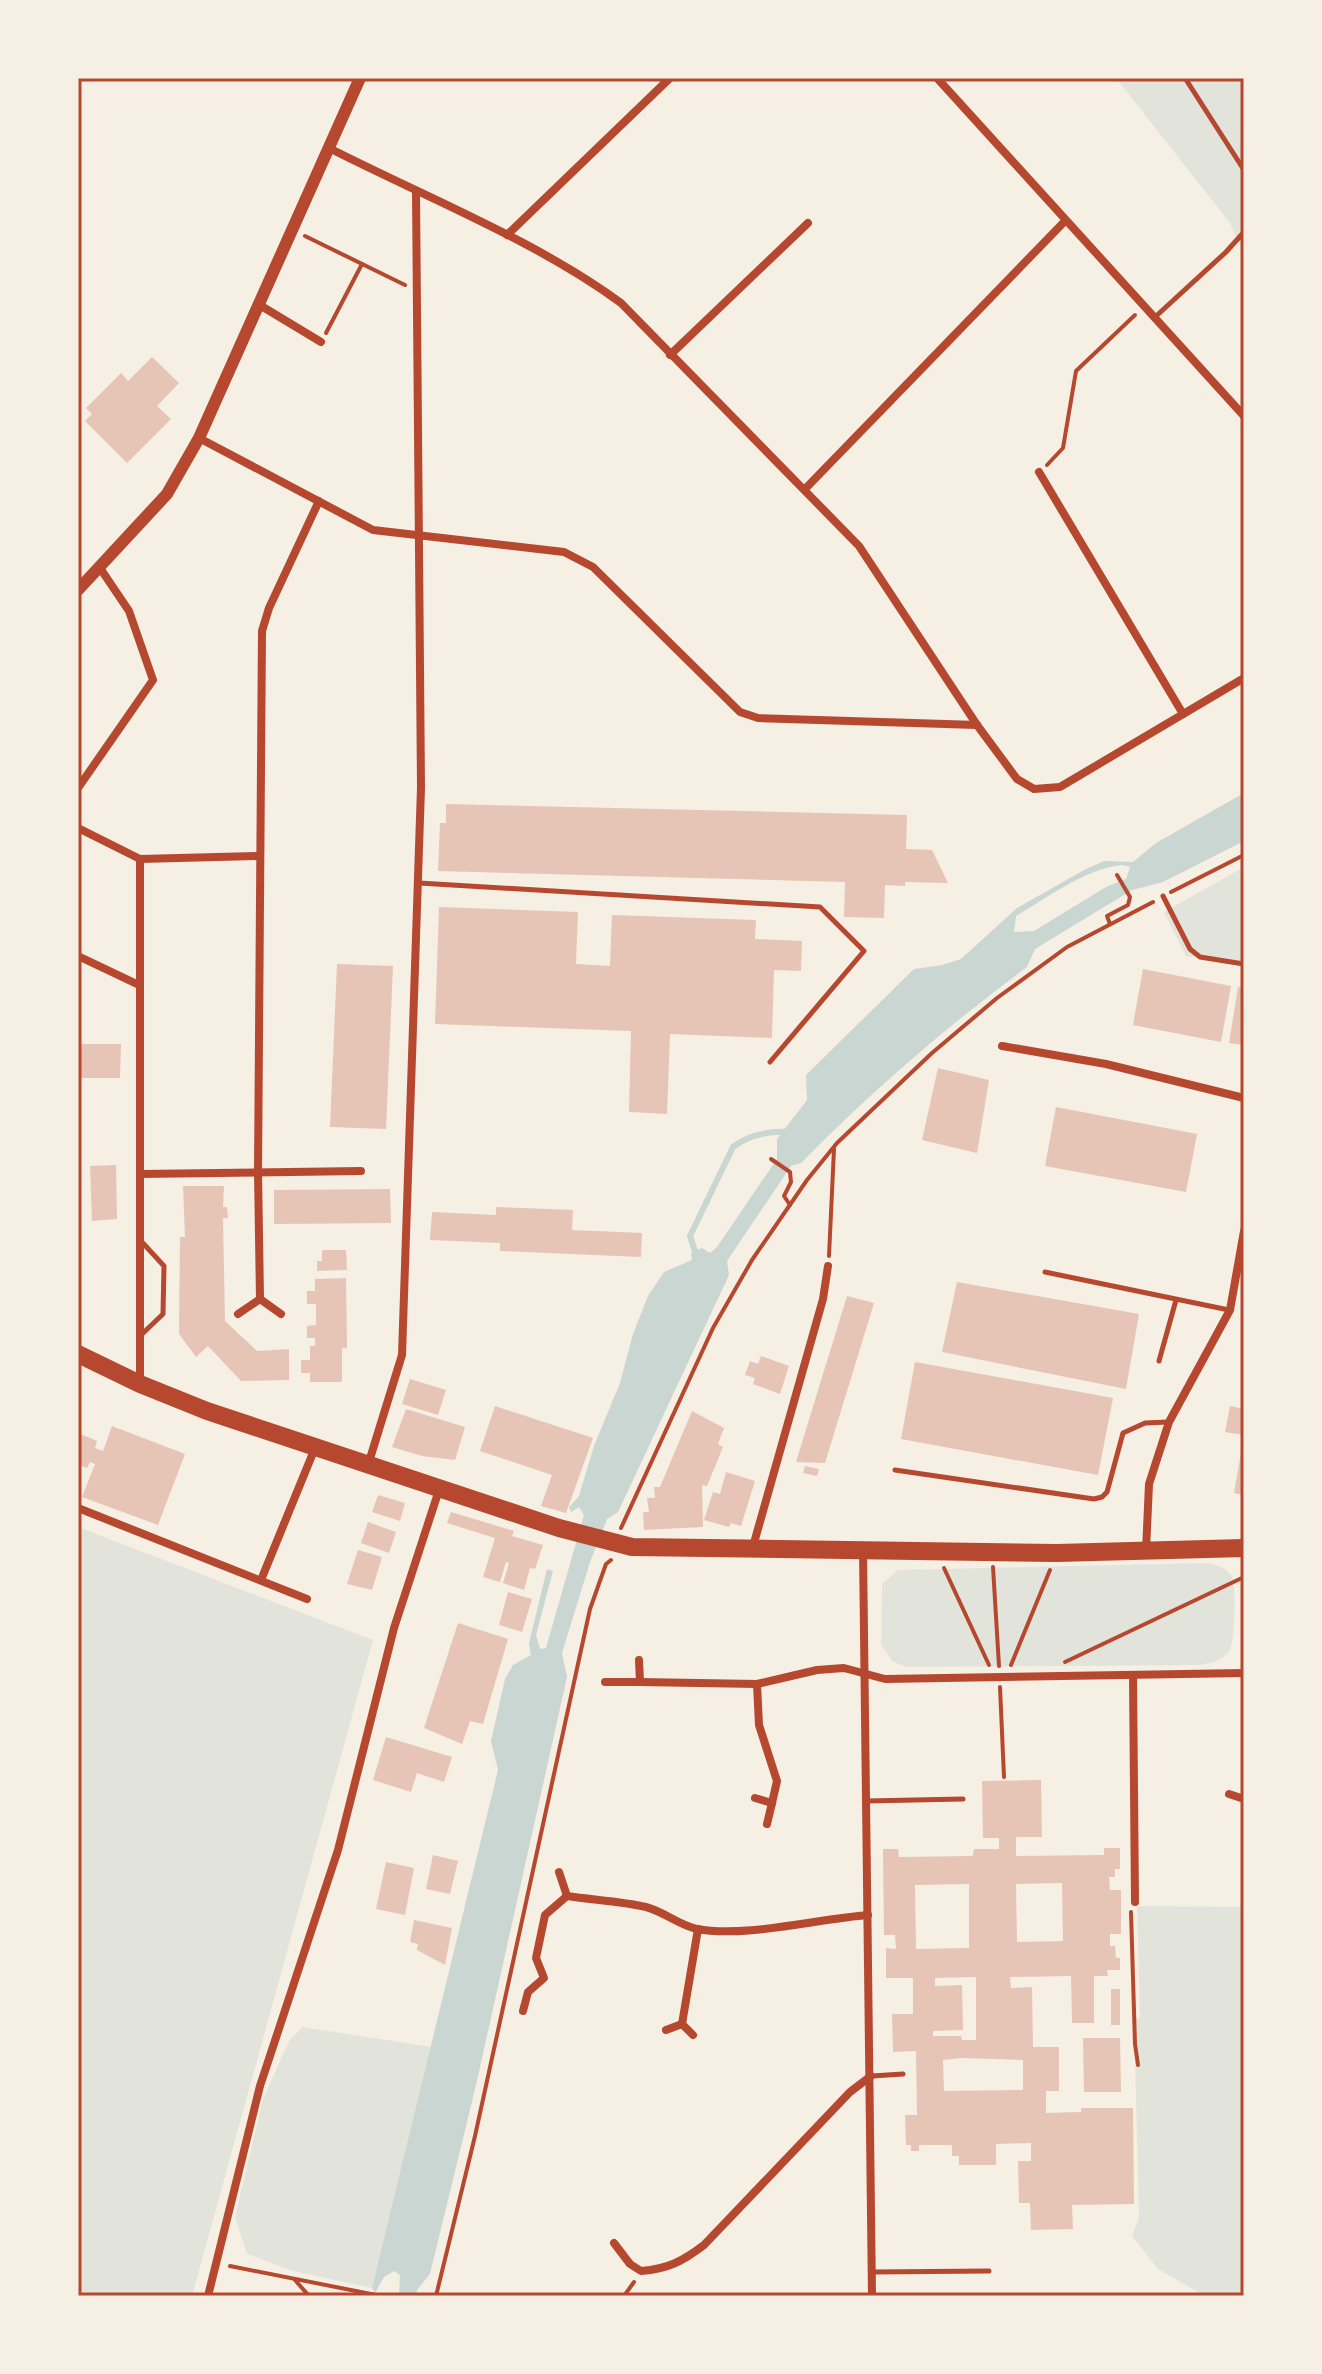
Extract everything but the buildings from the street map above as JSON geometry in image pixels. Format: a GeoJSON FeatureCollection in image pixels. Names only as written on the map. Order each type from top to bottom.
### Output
{"type":"FeatureCollection","features":[{"type":"Feature","properties":{"kind":"highway"},"geometry":{"type":"LineString","coordinates":[[78,1354],[140,1384],[315,1448],[612,1545],[752,1551],[1057,1553],[1244,1550]]}},
{"type":"Feature","properties":{"kind":"street"},"geometry":{"type":"LineString","coordinates":[[78,590],[167,494],[199,438],[360,78]]}},
{"type":"Feature","properties":{"kind":"street"},"geometry":{"type":"LineString","coordinates":[[507,235],[670,78]]}},
{"type":"Feature","properties":{"kind":"street"},"geometry":{"type":"LineString","coordinates":[[937,78],[1244,416]]}},
{"type":"Feature","properties":{"kind":"street"},"geometry":{"type":"LineString","coordinates":[[329,148],[507,235],[603,289],[621,303],[859,546],[977,725],[1017,779],[1034,789],[1060,787],[1244,678]]}},
{"type":"Feature","properties":{"kind":"street"},"geometry":{"type":"LineString","coordinates":[[368,1465],[402,1355],[421,788],[416,192]]}},
{"type":"Feature","properties":{"kind":"street"},"geometry":{"type":"LineString","coordinates":[[805,489],[1065,221]]}},
{"type":"Feature","properties":{"kind":"street"},"geometry":{"type":"LineString","coordinates":[[670,355],[808,223]]}},
{"type":"Feature","properties":{"kind":"street"},"geometry":{"type":"LineString","coordinates":[[258,304],[321,342]]}},
{"type":"Feature","properties":{"kind":"street"},"geometry":{"type":"LineString","coordinates":[[199,438],[373,530],[564,552],[579,559],[593,567],[740,712],[758,718],[977,725]]}},
{"type":"Feature","properties":{"kind":"street"},"geometry":{"type":"LineString","coordinates":[[1039,472],[1183,714]]}},
{"type":"Feature","properties":{"kind":"street"},"geometry":{"type":"LineString","coordinates":[[260,1299],[262,631],[269,608],[319,501]]}},
{"type":"Feature","properties":{"kind":"street"},"geometry":{"type":"LineString","coordinates":[[78,788],[153,680],[129,611],[100,568]]}},
{"type":"Feature","properties":{"kind":"street"},"geometry":{"type":"LineString","coordinates":[[78,828],[140,859],[259,856]]}},
{"type":"Feature","properties":{"kind":"street"},"geometry":{"type":"LineString","coordinates":[[140,859],[140,1384]]}},
{"type":"Feature","properties":{"kind":"street"},"geometry":{"type":"LineString","coordinates":[[78,956],[139,985]]}},
{"type":"Feature","properties":{"kind":"street"},"geometry":{"type":"LineString","coordinates":[[1002,1046],[1106,1064],[1244,1098]]}},
{"type":"Feature","properties":{"kind":"street"},"geometry":{"type":"LineString","coordinates":[[141,1174],[361,1171]]}},
{"type":"Feature","properties":{"kind":"street"},"geometry":{"type":"LineString","coordinates":[[1146,1552],[1149,1484],[1169,1422],[1230,1310],[1244,1231]]}},
{"type":"Feature","properties":{"kind":"street"},"geometry":{"type":"LineString","coordinates":[[752,1551],[823,1299],[828,1266]]}},
{"type":"Feature","properties":{"kind":"street"},"geometry":{"type":"LineString","coordinates":[[260,1299],[281,1314]]}},
{"type":"Feature","properties":{"kind":"street"},"geometry":{"type":"LineString","coordinates":[[238,1314],[260,1299]]}},
{"type":"Feature","properties":{"kind":"street"},"geometry":{"type":"LineString","coordinates":[[261,1580],[315,1448]]}},
{"type":"Feature","properties":{"kind":"street"},"geometry":{"type":"LineString","coordinates":[[208,2296],[260,2086],[338,1850],[394,1628],[440,1489]]}},
{"type":"Feature","properties":{"kind":"street"},"geometry":{"type":"LineString","coordinates":[[78,1508],[307,1599]]}},
{"type":"Feature","properties":{"kind":"street"},"geometry":{"type":"LineString","coordinates":[[863,1550],[872,2296]]}},
{"type":"Feature","properties":{"kind":"street"},"geometry":{"type":"LineString","coordinates":[[639,1660],[640,1682]]}},
{"type":"Feature","properties":{"kind":"street"},"geometry":{"type":"LineString","coordinates":[[605,1682],[757,1684],[817,1670],[844,1668],[885,1679],[1244,1673]]}},
{"type":"Feature","properties":{"kind":"street"},"geometry":{"type":"LineString","coordinates":[[1133,1675],[1135,1902]]}},
{"type":"Feature","properties":{"kind":"street"},"geometry":{"type":"LineString","coordinates":[[757,1684],[759,1725],[777,1781],[767,1824]]}},
{"type":"Feature","properties":{"kind":"street"},"geometry":{"type":"LineString","coordinates":[[1229,1794],[1244,1799]]}},
{"type":"Feature","properties":{"kind":"street"},"geometry":{"type":"LineString","coordinates":[[755,1798],[772,1803]]}},
{"type":"Feature","properties":{"kind":"street"},"geometry":{"type":"LineString","coordinates":[[559,1872],[567,1896]]}},
{"type":"Feature","properties":{"kind":"street"},"geometry":{"type":"LineString","coordinates":[[523,2011],[528,1992],[544,1978],[536,1958],[545,1915],[567,1896],[645,1907],[661,1912],[676,1923],[698,1929],[742,1931],[868,1915]]}},
{"type":"Feature","properties":{"kind":"street"},"geometry":{"type":"LineString","coordinates":[[682,2024],[698,1929]]}},
{"type":"Feature","properties":{"kind":"street"},"geometry":{"type":"LineString","coordinates":[[666,2030],[682,2024]]}},
{"type":"Feature","properties":{"kind":"street"},"geometry":{"type":"LineString","coordinates":[[682,2024],[693,2035]]}},
{"type":"Feature","properties":{"kind":"street"},"geometry":{"type":"LineString","coordinates":[[614,2243],[630,2264],[641,2271],[662,2270],[680,2263],[704,2245],[850,2092],[871,2076]]}},
{"type":"Feature","properties":{"kind":"lane"},"geometry":{"type":"LineString","coordinates":[[1185,78],[1244,170]]}},
{"type":"Feature","properties":{"kind":"lane"},"geometry":{"type":"LineString","coordinates":[[1154,319],[1244,232]]}},
{"type":"Feature","properties":{"kind":"lane"},"geometry":{"type":"LineString","coordinates":[[418,883],[820,907],[864,951],[770,1062]]}},
{"type":"Feature","properties":{"kind":"lane"},"geometry":{"type":"LineString","coordinates":[[1163,896],[1190,949],[1200,957],[1244,964]]}},
{"type":"Feature","properties":{"kind":"lane"},"geometry":{"type":"LineString","coordinates":[[140,1240],[164,1266],[163,1314],[140,1336]]}},
{"type":"Feature","properties":{"kind":"lane"},"geometry":{"type":"LineString","coordinates":[[1045,1272],[1230,1310]]}},
{"type":"Feature","properties":{"kind":"lane"},"geometry":{"type":"LineString","coordinates":[[1159,1361],[1176,1300]]}},
{"type":"Feature","properties":{"kind":"lane"},"geometry":{"type":"LineString","coordinates":[[895,1470],[1094,1499],[1107,1492],[1123,1433],[1145,1423],[1169,1422]]}},
{"type":"Feature","properties":{"kind":"lane"},"geometry":{"type":"LineString","coordinates":[[866,1801],[963,1799]]}},
{"type":"Feature","properties":{"kind":"lane"},"geometry":{"type":"LineString","coordinates":[[871,2076],[903,2074]]}},
{"type":"Feature","properties":{"kind":"lane"},"geometry":{"type":"LineString","coordinates":[[872,2272],[989,2271]]}},
{"type":"Feature","properties":{"kind":"path"},"geometry":{"type":"LineString","coordinates":[[292,229],[418,292]]}},
{"type":"Feature","properties":{"kind":"path"},"geometry":{"type":"LineString","coordinates":[[321,342],[362,264]]}},
{"type":"Feature","properties":{"kind":"path"},"geometry":{"type":"LineString","coordinates":[[1039,472],[1063,448],[1076,371],[1143,307]]}},
{"type":"Feature","properties":{"kind":"path"},"geometry":{"type":"LineString","coordinates":[[436,2296],[475,2136],[590,1609],[612,1545],[713,1328],[752,1260],[834,1146],[932,1053],[997,998],[1067,947],[1244,855]]}},
{"type":"Feature","properties":{"kind":"path"},"geometry":{"type":"LineString","coordinates":[[1110,924],[1107,916],[1128,905],[1130,897],[1117,875]]}},
{"type":"Feature","properties":{"kind":"path"},"geometry":{"type":"LineString","coordinates":[[828,1266],[834,1146]]}},
{"type":"Feature","properties":{"kind":"path"},"geometry":{"type":"LineString","coordinates":[[771,1159],[790,1172],[791,1182],[784,1196],[790,1205]]}},
{"type":"Feature","properties":{"kind":"path"},"geometry":{"type":"LineString","coordinates":[[936,1552],[995,1677]]}},
{"type":"Feature","properties":{"kind":"path"},"geometry":{"type":"LineString","coordinates":[[1006,1677],[1057,1553]]}},
{"type":"Feature","properties":{"kind":"path"},"geometry":{"type":"LineString","coordinates":[[1062,1663],[1244,1577]]}},
{"type":"Feature","properties":{"kind":"path"},"geometry":{"type":"LineString","coordinates":[[1135,1902],[1131,1913],[1138,2065]]}},
{"type":"Feature","properties":{"kind":"path"},"geometry":{"type":"LineString","coordinates":[[217,2263],[381,2296]]}},
{"type":"Feature","properties":{"kind":"path"},"geometry":{"type":"LineString","coordinates":[[294,2278],[309,2296]]}},
{"type":"Feature","properties":{"kind":"shaded area"},"geometry":{"type":"Polygon","coordinates":[[[1116,78],[1244,78],[1244,253],[1230,223],[1116,78]]]}},
{"type":"Feature","properties":{"kind":"shaded area"},"geometry":{"type":"Polygon","coordinates":[[[1244,793],[1244,841],[1163,882],[1132,890],[1035,949],[1027,967],[910,1060],[801,1163],[791,1166],[727,1261],[729,1275],[618,1512],[607,1519],[590,1562],[562,1653],[567,1677],[476,2085],[430,2274],[416,2296],[399,2296],[400,2275],[394,2271],[384,2277],[375,2293],[372,2288],[498,1770],[491,1741],[505,1679],[513,1665],[531,1655],[529,1643],[547,1569],[553,1571],[536,1635],[540,1649],[546,1648],[584,1515],[579,1507],[571,1512],[569,1507],[579,1496],[648,1296],[664,1272],[692,1260],[691,1253],[702,1248],[710,1253],[717,1247],[777,1159],[777,1139],[807,1100],[806,1075],[914,969],[961,959],[1017,908],[1104,861],[1133,862],[1156,843],[1244,793]],[[1122,865],[1094,872],[1067,885],[1016,916],[1014,932],[1034,931],[1106,887],[1126,879],[1130,867],[1122,865]]]}},
{"type":"Feature","properties":{"kind":"shaded area"},"geometry":{"type":"Polygon","coordinates":[[[1244,867],[1244,964],[1186,956],[1164,912],[1244,867]]]}},
{"type":"Feature","properties":{"kind":"shaded area"},"geometry":{"type":"Polygon","coordinates":[[[78,1527],[373,1640],[192,2296],[78,2296],[78,1527]]]}},
{"type":"Feature","properties":{"kind":"shaded area"},"geometry":{"type":"Polygon","coordinates":[[[1208,1563],[1224,1568],[1231,1575],[1235,1601],[1233,1637],[1226,1655],[1200,1665],[906,1667],[892,1661],[881,1644],[882,1584],[898,1570],[1208,1563]]]}},
{"type":"Feature","properties":{"kind":"shaded area"},"geometry":{"type":"Polygon","coordinates":[[[1137,1906],[1244,1907],[1244,2296],[1205,2296],[1158,2269],[1132,2236],[1139,2217],[1134,2019],[1140,2018],[1137,1906]]]}},
{"type":"Feature","properties":{"kind":"shaded area"},"geometry":{"type":"Polygon","coordinates":[[[302,2027],[432,2047],[372,2288],[293,2271],[247,2254],[235,2217],[263,2099],[289,2041],[302,2027]]]}},
{"type":"Feature","properties":{"kind":"waterway"},"geometry":{"type":"LineString","coordinates":[[700,1256],[690,1236],[733,1147],[759,1135],[788,1132]]}}]}
